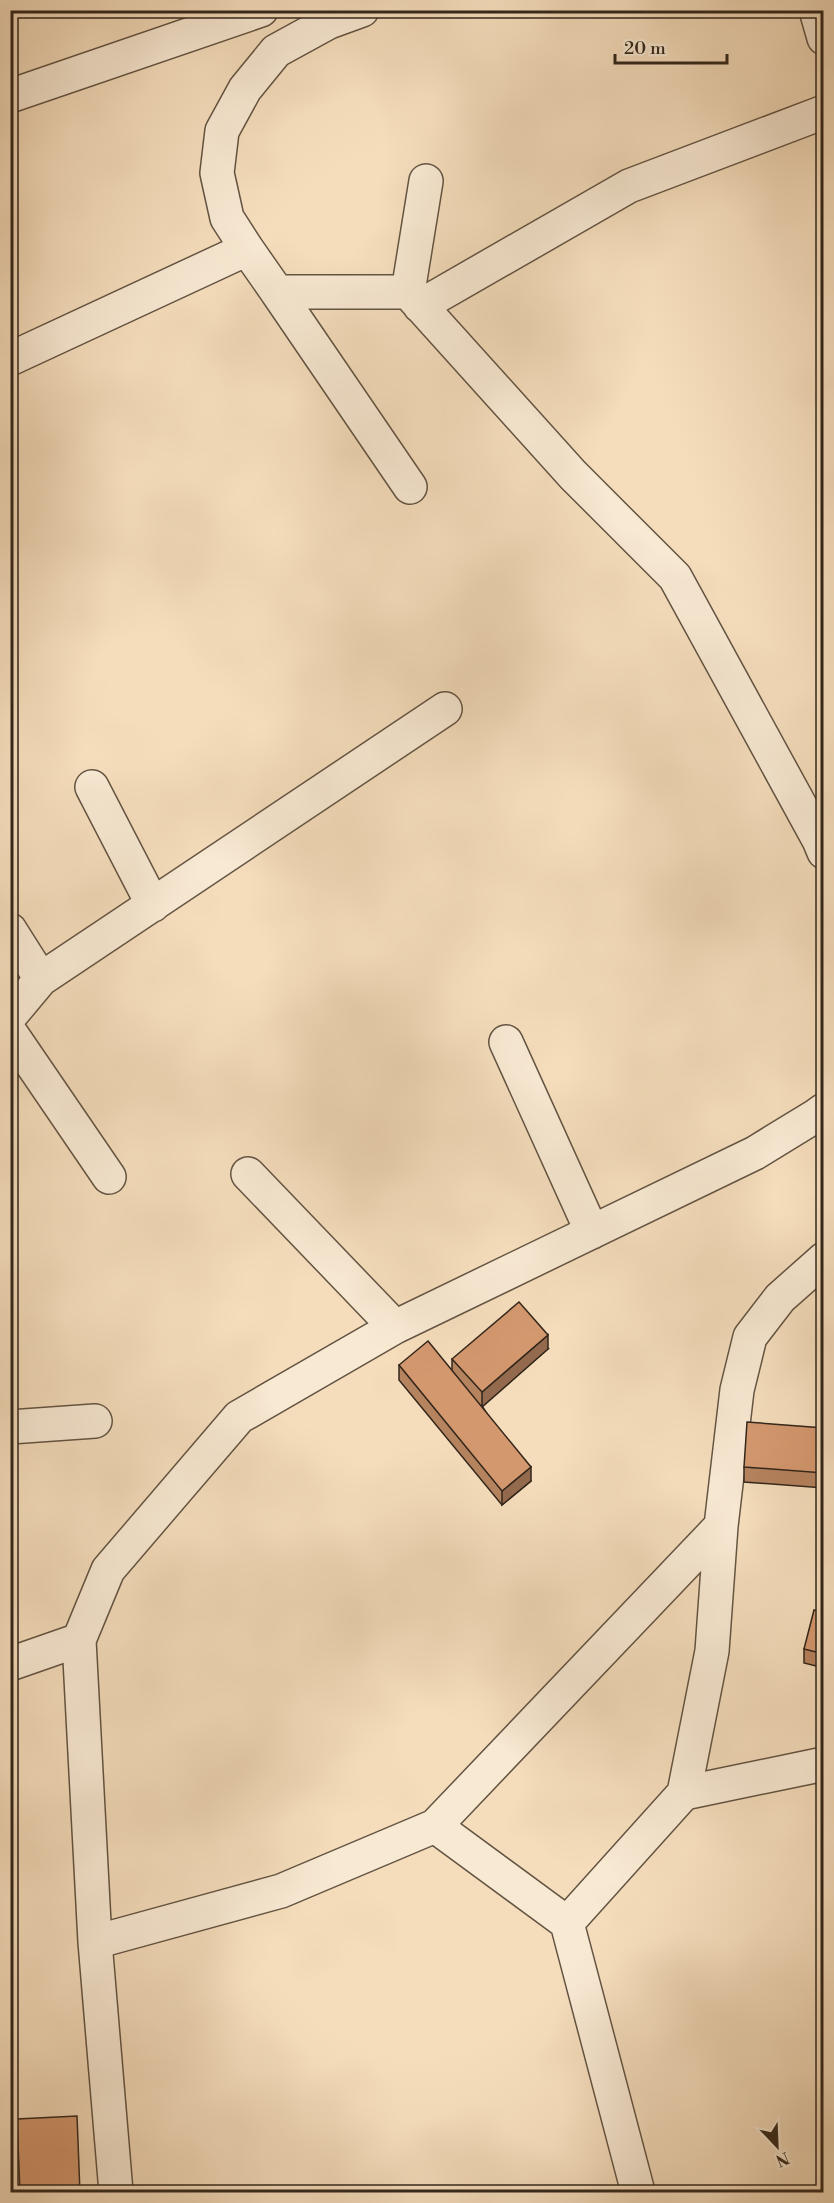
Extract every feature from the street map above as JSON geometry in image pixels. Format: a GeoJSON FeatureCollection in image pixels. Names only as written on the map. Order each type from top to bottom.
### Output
{"type":"FeatureCollection","features":[{"type":"Feature","properties":{"kind":"street"},"geometry":{"type":"LineString","coordinates":[[10,96],[261,10]]}},
{"type":"Feature","properties":{"kind":"street"},"geometry":{"type":"LineString","coordinates":[[362,10],[329,22],[276,51],[245,89],[222,131],[217,173],[227,218],[410,487]]}},
{"type":"Feature","properties":{"kind":"street"},"geometry":{"type":"LineString","coordinates":[[816,10],[824,38]]}},
{"type":"Feature","properties":{"kind":"street"},"geometry":{"type":"LineString","coordinates":[[277,292],[414,299],[629,186],[824,112]]}},
{"type":"Feature","properties":{"kind":"street"},"geometry":{"type":"LineString","coordinates":[[426,181],[414,299],[573,475],[675,577],[824,852]]}},
{"type":"Feature","properties":{"kind":"street"},"geometry":{"type":"LineString","coordinates":[[10,359],[247,249]]}},
{"type":"Feature","properties":{"kind":"street"},"geometry":{"type":"LineString","coordinates":[[10,1016],[41,979],[445,709]]}},
{"type":"Feature","properties":{"kind":"street"},"geometry":{"type":"LineString","coordinates":[[92,787],[153,904]]}},
{"type":"Feature","properties":{"kind":"street"},"geometry":{"type":"LineString","coordinates":[[10,930],[41,979]]}},
{"type":"Feature","properties":{"kind":"street"},"geometry":{"type":"LineString","coordinates":[[10,1032],[109,1177]]}},
{"type":"Feature","properties":{"kind":"street"},"geometry":{"type":"LineString","coordinates":[[506,1042],[592,1232]]}},
{"type":"Feature","properties":{"kind":"street"},"geometry":{"type":"LineString","coordinates":[[116,2193],[95,1942],[79,1640],[108,1570],[239,1417],[395,1327],[755,1153],[824,1110]]}},
{"type":"Feature","properties":{"kind":"street"},"geometry":{"type":"LineString","coordinates":[[248,1174],[395,1327]]}},
{"type":"Feature","properties":{"kind":"street"},"geometry":{"type":"LineString","coordinates":[[567,1923],[684,1793],[712,1651],[721,1526],[737,1390],[750,1337],[780,1298],[824,1259]]}},
{"type":"Feature","properties":{"kind":"street"},"geometry":{"type":"LineString","coordinates":[[10,1427],[95,1422]]}},
{"type":"Feature","properties":{"kind":"street"},"geometry":{"type":"LineString","coordinates":[[95,1942],[280,1891],[435,1826],[721,1526]]}},
{"type":"Feature","properties":{"kind":"street"},"geometry":{"type":"LineString","coordinates":[[10,1664],[79,1640]]}},
{"type":"Feature","properties":{"kind":"street"},"geometry":{"type":"LineString","coordinates":[[684,1793],[824,1764]]}},
{"type":"Feature","properties":{"kind":"street"},"geometry":{"type":"LineString","coordinates":[[435,1826],[567,1923],[638,2193]]}},
{"type":"Feature","properties":{"kind":"building"},"geometry":{"type":"Polygon","coordinates":[[[519,1302],[548,1335],[482,1392],[452,1359],[519,1302]]]}},
{"type":"Feature","properties":{"kind":"building"},"geometry":{"type":"Polygon","coordinates":[[[428,1341],[531,1467],[502,1491],[399,1365],[428,1341]]]}},
{"type":"Feature","properties":{"kind":"building"},"geometry":{"type":"Polygon","coordinates":[[[747,1422],[824,1428],[824,1473],[744,1467],[747,1422]]]}},
{"type":"Feature","properties":{"kind":"building"},"geometry":{"type":"Polygon","coordinates":[[[814,1610],[824,1613],[824,1654],[804,1649],[814,1610]]]}},
{"type":"Feature","properties":{"kind":"building"},"geometry":{"type":"Polygon","coordinates":[[[77,2116],[80,2193],[20,2193],[17,2119],[77,2116]]]}}]}
